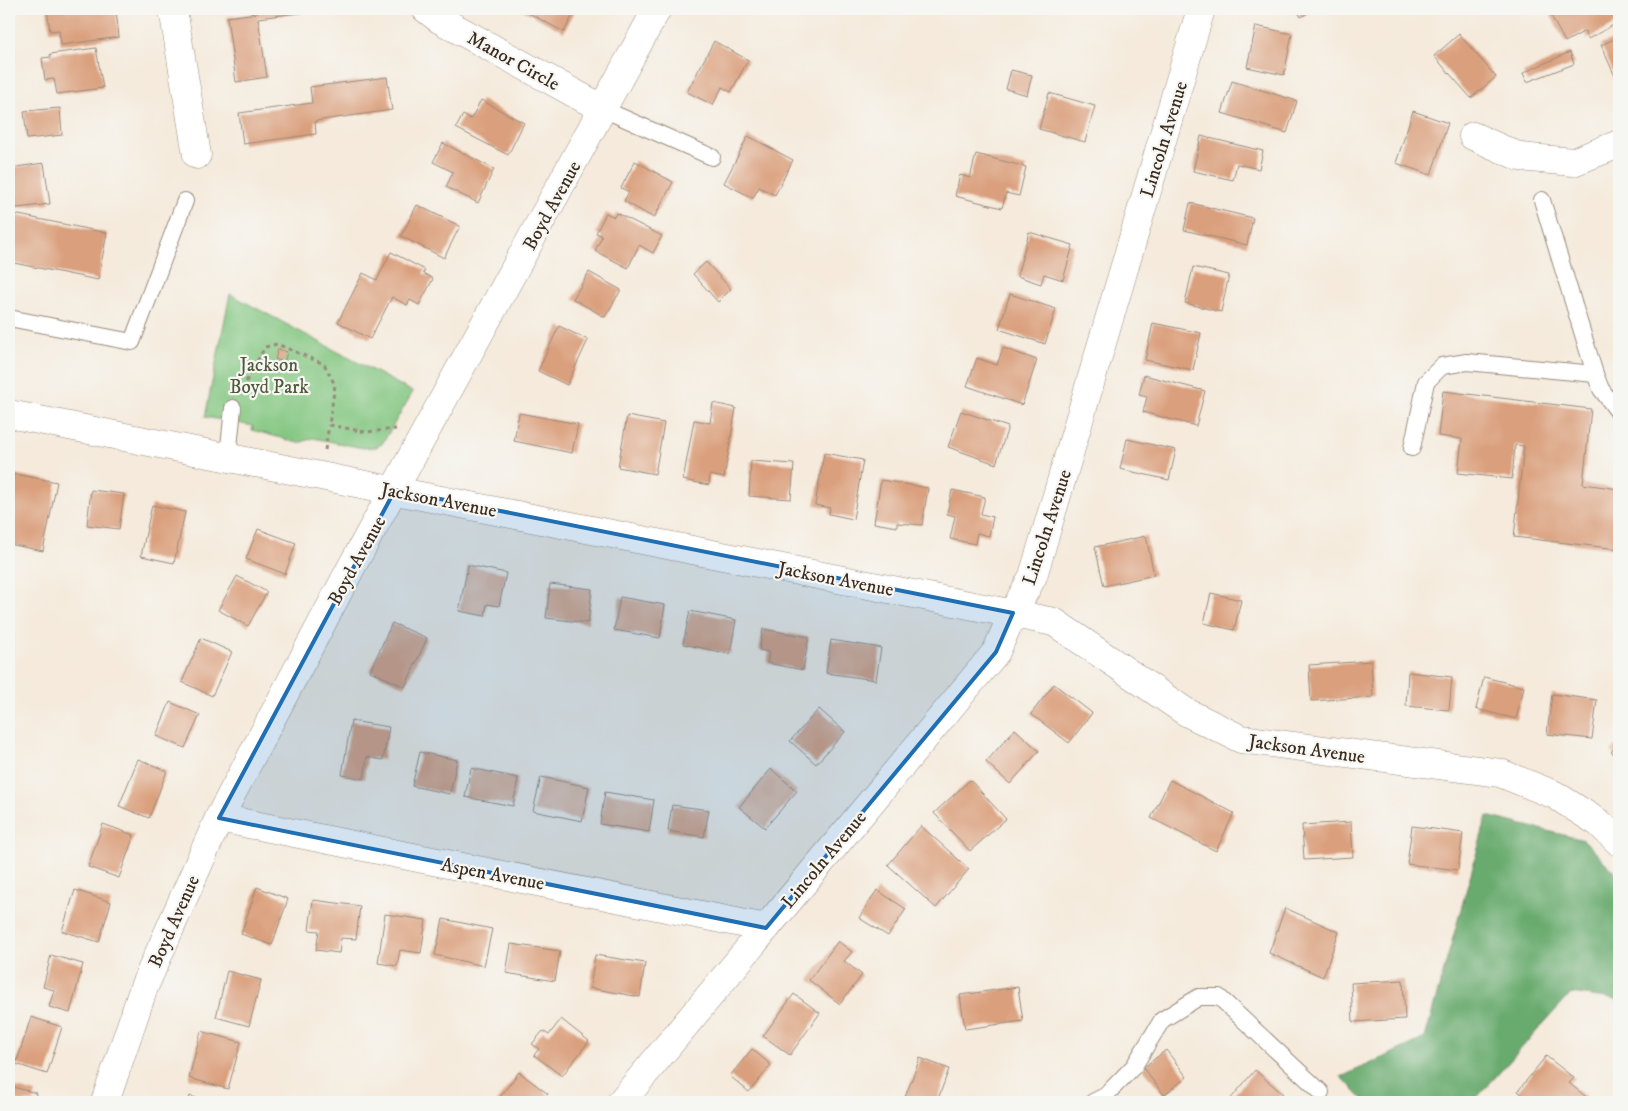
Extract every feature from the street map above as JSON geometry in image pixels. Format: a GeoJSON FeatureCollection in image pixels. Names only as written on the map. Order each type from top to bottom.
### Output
{"type":"FeatureCollection","features":[{"type":"Feature","properties":{"kind":"street"},"geometry":{"type":"LineString","coordinates":[[173,9],[197,155]]}},
{"type":"Feature","properties":{"kind":"street","name":"Manor Circle"},"geometry":{"type":"LineString","coordinates":[[426,9],[439,19],[603,109]]}},
{"type":"Feature","properties":{"kind":"street","name":"Boyd Avenue"},"geometry":{"type":"LineString","coordinates":[[105,1102],[144,987],[218,818],[352,566],[657,9]]}},
{"type":"Feature","properties":{"kind":"street","name":"Lincoln Avenue"},"geometry":{"type":"LineString","coordinates":[[621,1102],[996,652],[1013,613],[1033,576],[1202,9]]}},
{"type":"Feature","properties":{"kind":"street"},"geometry":{"type":"LineString","coordinates":[[1473,136],[1520,157],[1573,162],[1619,144]]}},
{"type":"Feature","properties":{"kind":"street","name":"Jackson Avenue"},"geometry":{"type":"LineString","coordinates":[[9,414],[1054,622],[1186,712],[1241,739],[1500,773],[1555,795],[1599,823],[1619,842]]}},
{"type":"Feature","properties":{"kind":"street","name":"Aspen Avenue"},"geometry":{"type":"LineString","coordinates":[[218,818],[766,928]]}},
{"type":"Feature","properties":{"kind":"lane"},"geometry":{"type":"LineString","coordinates":[[603,109],[712,157]]}},
{"type":"Feature","properties":{"kind":"lane"},"geometry":{"type":"LineString","coordinates":[[1542,200],[1595,374],[1601,389],[1619,413]]}},
{"type":"Feature","properties":{"kind":"lane"},"geometry":{"type":"LineString","coordinates":[[9,318],[132,342],[185,201]]}},
{"type":"Feature","properties":{"kind":"lane"},"geometry":{"type":"LineString","coordinates":[[1412,448],[1426,382],[1442,366],[1467,362],[1595,374]]}},
{"type":"Feature","properties":{"kind":"lane"},"geometry":{"type":"LineString","coordinates":[[228,457],[233,408]]}},
{"type":"Feature","properties":{"kind":"lane"},"geometry":{"type":"LineString","coordinates":[[1093,1102],[1105,1096],[1134,1066],[1162,1020],[1199,997],[1219,997],[1320,1092]]}},
{"type":"Feature","properties":{"kind":"path"},"geometry":{"type":"LineString","coordinates":[[233,408],[265,347],[277,344],[324,364],[335,385],[326,446]]}},
{"type":"Feature","properties":{"kind":"path"},"geometry":{"type":"LineString","coordinates":[[329,425],[366,432],[429,425]]}},
{"type":"Feature","properties":{"kind":"highlighted area"},"geometry":{"type":"Polygon","coordinates":[[[395,490],[1013,613],[996,652],[766,928],[219,818],[395,490]]]}},
{"type":"Feature","properties":{"kind":"green space","name":"Jackson Boyd Park"},"geometry":{"type":"Polygon","coordinates":[[[230,294],[413,392],[382,444],[376,447],[363,448],[313,438],[299,443],[252,430],[253,426],[205,417],[230,294]]]}},
{"type":"Feature","properties":{"kind":"green space"},"geometry":{"type":"Polygon","coordinates":[[[1487,816],[1584,840],[1619,877],[1619,1000],[1571,993],[1473,1102],[1366,1102],[1341,1077],[1425,1038],[1487,816]]]}},
{"type":"Feature","properties":{"kind":"building"},"geometry":{"type":"Polygon","coordinates":[[[257,9],[323,10],[258,18],[267,77],[236,82],[227,17],[257,13],[257,9]]]}},
{"type":"Feature","properties":{"kind":"building"},"geometry":{"type":"Polygon","coordinates":[[[521,9],[576,9],[564,32],[521,9]]]}},
{"type":"Feature","properties":{"kind":"building"},"geometry":{"type":"Polygon","coordinates":[[[1296,9],[1314,9],[1301,17],[1296,9]]]}},
{"type":"Feature","properties":{"kind":"building"},"geometry":{"type":"Polygon","coordinates":[[[1559,9],[1619,9],[1619,22],[1588,39],[1585,31],[1565,42],[1550,14],[1559,9]]]}},
{"type":"Feature","properties":{"kind":"building"},"geometry":{"type":"Polygon","coordinates":[[[47,10],[116,10],[119,37],[61,45],[59,30],[50,31],[47,10]]]}},
{"type":"Feature","properties":{"kind":"building"},"geometry":{"type":"Polygon","coordinates":[[[1256,26],[1292,34],[1284,75],[1247,67],[1256,26]]]}},
{"type":"Feature","properties":{"kind":"building"},"geometry":{"type":"Polygon","coordinates":[[[1459,34],[1496,77],[1471,98],[1434,56],[1459,34]]]}},
{"type":"Feature","properties":{"kind":"building"},"geometry":{"type":"Polygon","coordinates":[[[1619,37],[1619,82],[1618,83],[1601,45],[1619,37]]]}},
{"type":"Feature","properties":{"kind":"building"},"geometry":{"type":"Polygon","coordinates":[[[714,41],[748,60],[731,92],[722,87],[713,105],[687,92],[714,41]]]}},
{"type":"Feature","properties":{"kind":"building"},"geometry":{"type":"Polygon","coordinates":[[[96,48],[103,88],[57,94],[54,79],[45,80],[42,58],[51,57],[50,54],[96,48]]]}},
{"type":"Feature","properties":{"kind":"building"},"geometry":{"type":"Polygon","coordinates":[[[1570,52],[1574,64],[1527,82],[1523,73],[1570,52]]]}},
{"type":"Feature","properties":{"kind":"building"},"geometry":{"type":"Polygon","coordinates":[[[1011,70],[1032,75],[1027,95],[1006,89],[1011,70]]]}},
{"type":"Feature","properties":{"kind":"building"},"geometry":{"type":"Polygon","coordinates":[[[387,77],[392,110],[315,121],[316,134],[243,144],[239,113],[312,103],[310,87],[387,77]]]}},
{"type":"Feature","properties":{"kind":"building"},"geometry":{"type":"Polygon","coordinates":[[[1232,81],[1297,101],[1287,133],[1222,113],[1232,81]]]}},
{"type":"Feature","properties":{"kind":"building"},"geometry":{"type":"Polygon","coordinates":[[[1049,93],[1095,106],[1085,142],[1039,129],[1049,93]]]}},
{"type":"Feature","properties":{"kind":"building"},"geometry":{"type":"Polygon","coordinates":[[[481,100],[524,123],[508,155],[456,128],[463,115],[471,119],[481,100]]]}},
{"type":"Feature","properties":{"kind":"building"},"geometry":{"type":"Polygon","coordinates":[[[60,108],[62,135],[27,139],[24,111],[60,108]]]}},
{"type":"Feature","properties":{"kind":"building"},"geometry":{"type":"Polygon","coordinates":[[[1413,111],[1448,123],[1431,175],[1396,163],[1413,111]]]}},
{"type":"Feature","properties":{"kind":"building"},"geometry":{"type":"Polygon","coordinates":[[[748,136],[793,160],[775,195],[759,187],[753,198],[724,183],[748,136]]]}},
{"type":"Feature","properties":{"kind":"building"},"geometry":{"type":"Polygon","coordinates":[[[1201,136],[1263,151],[1259,169],[1237,164],[1233,180],[1193,171],[1201,136]]]}},
{"type":"Feature","properties":{"kind":"building"},"geometry":{"type":"Polygon","coordinates":[[[443,143],[494,169],[478,203],[446,187],[453,172],[433,162],[443,143]]]}},
{"type":"Feature","properties":{"kind":"building"},"geometry":{"type":"Polygon","coordinates":[[[976,154],[1026,167],[1019,196],[1006,193],[1002,208],[955,196],[960,175],[970,178],[976,154]]]}},
{"type":"Feature","properties":{"kind":"building"},"geometry":{"type":"Polygon","coordinates":[[[635,161],[673,182],[654,218],[624,201],[629,192],[621,188],[635,161]]]}},
{"type":"Feature","properties":{"kind":"building"},"geometry":{"type":"Polygon","coordinates":[[[44,163],[50,204],[9,209],[9,168],[44,163]]]}},
{"type":"Feature","properties":{"kind":"building"},"geometry":{"type":"Polygon","coordinates":[[[1190,203],[1253,218],[1247,245],[1184,230],[1190,203]]]}},
{"type":"Feature","properties":{"kind":"building"},"geometry":{"type":"Polygon","coordinates":[[[417,205],[460,226],[444,258],[401,236],[417,205]]]}},
{"type":"Feature","properties":{"kind":"building"},"geometry":{"type":"Polygon","coordinates":[[[9,213],[107,233],[98,280],[9,262],[9,213]]]}},
{"type":"Feature","properties":{"kind":"building"},"geometry":{"type":"Polygon","coordinates":[[[606,213],[614,217],[617,213],[662,236],[653,253],[639,245],[628,268],[595,251],[602,236],[596,233],[606,213]]]}},
{"type":"Feature","properties":{"kind":"building"},"geometry":{"type":"Polygon","coordinates":[[[1029,232],[1073,245],[1063,280],[1044,274],[1041,284],[1017,276],[1029,232]]]}},
{"type":"Feature","properties":{"kind":"building"},"geometry":{"type":"Polygon","coordinates":[[[391,252],[425,270],[423,273],[433,279],[419,305],[410,300],[407,305],[392,297],[370,339],[338,322],[363,273],[377,280],[391,252]]]}},
{"type":"Feature","properties":{"kind":"building"},"geometry":{"type":"Polygon","coordinates":[[[706,262],[731,289],[718,302],[693,274],[706,262]]]}},
{"type":"Feature","properties":{"kind":"building"},"geometry":{"type":"Polygon","coordinates":[[[1193,267],[1229,275],[1221,312],[1185,303],[1193,267]]]}},
{"type":"Feature","properties":{"kind":"building"},"geometry":{"type":"Polygon","coordinates":[[[589,272],[621,290],[605,317],[573,299],[589,272]]]}},
{"type":"Feature","properties":{"kind":"building"},"geometry":{"type":"Polygon","coordinates":[[[1010,294],[1056,309],[1045,344],[999,329],[1010,294]]]}},
{"type":"Feature","properties":{"kind":"building"},"geometry":{"type":"Polygon","coordinates":[[[1153,323],[1201,333],[1193,370],[1145,360],[1153,323]]]}},
{"type":"Feature","properties":{"kind":"building"},"geometry":{"type":"Polygon","coordinates":[[[559,326],[588,340],[567,385],[538,371],[559,326]]]}},
{"type":"Feature","properties":{"kind":"building"},"geometry":{"type":"Polygon","coordinates":[[[1003,348],[1037,360],[1022,405],[967,386],[977,358],[997,365],[1003,348]]]}},
{"type":"Feature","properties":{"kind":"building"},"geometry":{"type":"Polygon","coordinates":[[[278,349],[287,352],[284,362],[275,359],[278,349]]]}},
{"type":"Feature","properties":{"kind":"building"},"geometry":{"type":"Polygon","coordinates":[[[1144,375],[1205,391],[1196,426],[1143,412],[1147,397],[1139,395],[1144,375]]]}},
{"type":"Feature","properties":{"kind":"building"},"geometry":{"type":"Polygon","coordinates":[[[1443,391],[1591,409],[1583,484],[1619,489],[1619,549],[1514,537],[1524,446],[1515,445],[1512,479],[1458,473],[1462,439],[1438,436],[1443,391]]]}},
{"type":"Feature","properties":{"kind":"building"},"geometry":{"type":"Polygon","coordinates":[[[713,403],[736,408],[724,478],[710,475],[709,485],[683,480],[694,420],[710,423],[713,403]]]}},
{"type":"Feature","properties":{"kind":"building"},"geometry":{"type":"Polygon","coordinates":[[[961,411],[1008,427],[996,464],[948,447],[961,411]]]}},
{"type":"Feature","properties":{"kind":"building"},"geometry":{"type":"Polygon","coordinates":[[[519,413],[578,424],[572,453],[514,441],[519,413]]]}},
{"type":"Feature","properties":{"kind":"building"},"geometry":{"type":"Polygon","coordinates":[[[627,416],[664,423],[655,474],[618,467],[627,416]]]}},
{"type":"Feature","properties":{"kind":"building"},"geometry":{"type":"Polygon","coordinates":[[[1127,439],[1176,450],[1169,480],[1120,469],[1127,439]]]}},
{"type":"Feature","properties":{"kind":"building"},"geometry":{"type":"Polygon","coordinates":[[[824,453],[863,460],[853,519],[829,514],[830,508],[815,505],[824,453]]]}},
{"type":"Feature","properties":{"kind":"building"},"geometry":{"type":"Polygon","coordinates":[[[751,461],[794,464],[791,499],[749,496],[751,461]]]}},
{"type":"Feature","properties":{"kind":"building"},"geometry":{"type":"Polygon","coordinates":[[[14,474],[57,482],[43,551],[9,544],[9,501],[14,474]]]}},
{"type":"Feature","properties":{"kind":"building"},"geometry":{"type":"Polygon","coordinates":[[[881,480],[928,488],[922,525],[897,523],[897,527],[874,523],[881,480]]]}},
{"type":"Feature","properties":{"kind":"building"},"geometry":{"type":"Polygon","coordinates":[[[91,490],[124,494],[119,529],[87,525],[91,490]]]}},
{"type":"Feature","properties":{"kind":"building"},"geometry":{"type":"Polygon","coordinates":[[[952,490],[985,497],[981,514],[993,517],[989,536],[977,533],[975,544],[950,539],[955,516],[947,514],[952,490]]]}},
{"type":"Feature","properties":{"kind":"building"},"geometry":{"type":"Polygon","coordinates":[[[152,505],[185,512],[174,563],[141,556],[152,505]]]}},
{"type":"Feature","properties":{"kind":"building"},"geometry":{"type":"Polygon","coordinates":[[[258,529],[296,543],[285,574],[246,559],[258,529]]]}},
{"type":"Feature","properties":{"kind":"building"},"geometry":{"type":"Polygon","coordinates":[[[1146,536],[1154,575],[1104,586],[1095,547],[1146,536]]]}},
{"type":"Feature","properties":{"kind":"building"},"geometry":{"type":"Polygon","coordinates":[[[468,565],[506,573],[499,606],[487,604],[485,616],[459,611],[468,565]]]}},
{"type":"Feature","properties":{"kind":"building"},"geometry":{"type":"Polygon","coordinates":[[[237,576],[267,592],[248,626],[218,610],[237,576]]]}},
{"type":"Feature","properties":{"kind":"building"},"geometry":{"type":"Polygon","coordinates":[[[550,584],[592,589],[588,623],[546,618],[550,584]]]}},
{"type":"Feature","properties":{"kind":"building"},"geometry":{"type":"Polygon","coordinates":[[[1211,593],[1241,600],[1234,630],[1204,623],[1211,593]]]}},
{"type":"Feature","properties":{"kind":"building"},"geometry":{"type":"Polygon","coordinates":[[[620,597],[665,605],[660,638],[614,630],[620,597]]]}},
{"type":"Feature","properties":{"kind":"building"},"geometry":{"type":"Polygon","coordinates":[[[690,611],[736,620],[730,654],[683,644],[690,611]]]}},
{"type":"Feature","properties":{"kind":"building"},"geometry":{"type":"Polygon","coordinates":[[[392,623],[427,638],[405,687],[370,671],[392,623]]]}},
{"type":"Feature","properties":{"kind":"building"},"geometry":{"type":"Polygon","coordinates":[[[763,629],[809,637],[803,670],[767,663],[769,652],[759,650],[763,629]]]}},
{"type":"Feature","properties":{"kind":"building"},"geometry":{"type":"Polygon","coordinates":[[[201,638],[232,652],[212,696],[182,682],[201,638]]]}},
{"type":"Feature","properties":{"kind":"building"},"geometry":{"type":"Polygon","coordinates":[[[831,640],[881,648],[876,680],[826,673],[831,640]]]}},
{"type":"Feature","properties":{"kind":"building"},"geometry":{"type":"Polygon","coordinates":[[[1371,661],[1373,697],[1311,701],[1309,665],[1371,661]]]}},
{"type":"Feature","properties":{"kind":"building"},"geometry":{"type":"Polygon","coordinates":[[[1408,672],[1452,677],[1449,710],[1406,706],[1408,672]]]}},
{"type":"Feature","properties":{"kind":"building"},"geometry":{"type":"Polygon","coordinates":[[[1484,677],[1524,687],[1516,719],[1476,709],[1484,677]]]}},
{"type":"Feature","properties":{"kind":"building"},"geometry":{"type":"Polygon","coordinates":[[[1054,684],[1092,713],[1069,743],[1031,714],[1054,684]]]}},
{"type":"Feature","properties":{"kind":"building"},"geometry":{"type":"Polygon","coordinates":[[[1552,694],[1597,700],[1592,739],[1547,734],[1552,694]]]}},
{"type":"Feature","properties":{"kind":"building"},"geometry":{"type":"Polygon","coordinates":[[[170,702],[200,715],[185,748],[156,736],[170,702]]]}},
{"type":"Feature","properties":{"kind":"building"},"geometry":{"type":"Polygon","coordinates":[[[819,709],[845,732],[816,764],[790,741],[819,709]]]}},
{"type":"Feature","properties":{"kind":"building"},"geometry":{"type":"Polygon","coordinates":[[[351,721],[389,727],[383,760],[367,757],[364,779],[342,775],[351,721]]]}},
{"type":"Feature","properties":{"kind":"building"},"geometry":{"type":"Polygon","coordinates":[[[1015,729],[1039,751],[1010,784],[986,762],[1015,729]]]}},
{"type":"Feature","properties":{"kind":"building"},"geometry":{"type":"Polygon","coordinates":[[[1619,742],[1619,758],[1611,752],[1619,742]]]}},
{"type":"Feature","properties":{"kind":"building"},"geometry":{"type":"Polygon","coordinates":[[[420,752],[457,760],[450,794],[412,786],[420,752]]]}},
{"type":"Feature","properties":{"kind":"building"},"geometry":{"type":"Polygon","coordinates":[[[138,759],[167,771],[149,818],[119,806],[138,759]]]}},
{"type":"Feature","properties":{"kind":"building"},"geometry":{"type":"Polygon","coordinates":[[[471,768],[518,778],[513,806],[465,797],[471,768]]]}},
{"type":"Feature","properties":{"kind":"building"},"geometry":{"type":"Polygon","coordinates":[[[771,769],[797,791],[765,828],[739,807],[771,769]]]}},
{"type":"Feature","properties":{"kind":"building"},"geometry":{"type":"Polygon","coordinates":[[[541,777],[589,787],[582,821],[533,811],[541,777]]]}},
{"type":"Feature","properties":{"kind":"building"},"geometry":{"type":"Polygon","coordinates":[[[970,780],[1006,819],[970,851],[934,813],[970,780]]]}},
{"type":"Feature","properties":{"kind":"building"},"geometry":{"type":"Polygon","coordinates":[[[1170,780],[1234,813],[1216,851],[1151,818],[1170,780]]]}},
{"type":"Feature","properties":{"kind":"building"},"geometry":{"type":"Polygon","coordinates":[[[605,792],[654,800],[649,832],[600,824],[605,792]]]}},
{"type":"Feature","properties":{"kind":"building"},"geometry":{"type":"Polygon","coordinates":[[[672,805],[709,810],[704,837],[668,831],[672,805]]]}},
{"type":"Feature","properties":{"kind":"building"},"geometry":{"type":"Polygon","coordinates":[[[1351,822],[1353,857],[1304,860],[1302,825],[1351,822]]]}},
{"type":"Feature","properties":{"kind":"building"},"geometry":{"type":"Polygon","coordinates":[[[103,824],[134,835],[119,878],[88,867],[103,824]]]}},
{"type":"Feature","properties":{"kind":"building"},"geometry":{"type":"Polygon","coordinates":[[[921,826],[969,869],[936,908],[888,865],[921,826]]]}},
{"type":"Feature","properties":{"kind":"building"},"geometry":{"type":"Polygon","coordinates":[[[1412,826],[1463,833],[1458,870],[1407,864],[1412,826]]]}},
{"type":"Feature","properties":{"kind":"building"},"geometry":{"type":"Polygon","coordinates":[[[257,887],[288,899],[272,945],[241,934],[257,887]]]}},
{"type":"Feature","properties":{"kind":"building"},"geometry":{"type":"Polygon","coordinates":[[[75,890],[111,902],[99,942],[62,931],[75,890]]]}},
{"type":"Feature","properties":{"kind":"building"},"geometry":{"type":"Polygon","coordinates":[[[877,890],[906,909],[888,936],[859,918],[877,890]]]}},
{"type":"Feature","properties":{"kind":"building"},"geometry":{"type":"Polygon","coordinates":[[[313,900],[360,906],[356,939],[341,938],[339,953],[316,950],[319,931],[309,930],[313,900]]]}},
{"type":"Feature","properties":{"kind":"building"},"geometry":{"type":"Polygon","coordinates":[[[1285,908],[1339,932],[1323,977],[1269,953],[1285,908]]]}},
{"type":"Feature","properties":{"kind":"building"},"geometry":{"type":"Polygon","coordinates":[[[385,914],[426,920],[421,953],[400,950],[397,966],[378,963],[385,914]]]}},
{"type":"Feature","properties":{"kind":"building"},"geometry":{"type":"Polygon","coordinates":[[[443,919],[492,929],[484,966],[435,955],[443,919]]]}},
{"type":"Feature","properties":{"kind":"building"},"geometry":{"type":"Polygon","coordinates":[[[838,941],[852,952],[844,961],[862,975],[840,1004],[809,980],[838,941]]]}},
{"type":"Feature","properties":{"kind":"building"},"geometry":{"type":"Polygon","coordinates":[[[511,944],[560,951],[555,981],[506,973],[511,944]]]}},
{"type":"Feature","properties":{"kind":"building"},"geometry":{"type":"Polygon","coordinates":[[[51,955],[83,964],[70,1013],[49,1007],[54,990],[43,987],[51,955]]]}},
{"type":"Feature","properties":{"kind":"building"},"geometry":{"type":"Polygon","coordinates":[[[595,955],[645,963],[640,997],[590,988],[595,955]]]}},
{"type":"Feature","properties":{"kind":"building"},"geometry":{"type":"Polygon","coordinates":[[[227,971],[261,980],[249,1026],[216,1017],[227,971]]]}},
{"type":"Feature","properties":{"kind":"building"},"geometry":{"type":"Polygon","coordinates":[[[1403,980],[1405,1019],[1353,1022],[1351,983],[1403,980]]]}},
{"type":"Feature","properties":{"kind":"building"},"geometry":{"type":"Polygon","coordinates":[[[1018,987],[1023,1021],[965,1029],[960,995],[1018,987]]]}},
{"type":"Feature","properties":{"kind":"building"},"geometry":{"type":"Polygon","coordinates":[[[794,994],[820,1013],[790,1055],[763,1036],[794,994]]]}},
{"type":"Feature","properties":{"kind":"building"},"geometry":{"type":"Polygon","coordinates":[[[31,1017],[62,1027],[47,1074],[16,1064],[31,1017]]]}},
{"type":"Feature","properties":{"kind":"building"},"geometry":{"type":"Polygon","coordinates":[[[561,1019],[589,1041],[562,1076],[534,1055],[539,1049],[532,1044],[543,1031],[549,1035],[561,1019]]]}},
{"type":"Feature","properties":{"kind":"building"},"geometry":{"type":"Polygon","coordinates":[[[201,1031],[241,1042],[228,1089],[189,1078],[201,1031]]]}},
{"type":"Feature","properties":{"kind":"building"},"geometry":{"type":"Polygon","coordinates":[[[752,1049],[771,1065],[749,1092],[730,1076],[752,1049]]]}},
{"type":"Feature","properties":{"kind":"building"},"geometry":{"type":"Polygon","coordinates":[[[1166,1050],[1187,1077],[1164,1095],[1143,1068],[1166,1050]]]}},
{"type":"Feature","properties":{"kind":"building"},"geometry":{"type":"Polygon","coordinates":[[[1546,1056],[1574,1078],[1569,1083],[1590,1100],[1588,1102],[1532,1102],[1518,1091],[1546,1056]]]}},
{"type":"Feature","properties":{"kind":"building"},"geometry":{"type":"Polygon","coordinates":[[[920,1058],[949,1069],[937,1102],[919,1102],[905,1097],[920,1058]]]}},
{"type":"Feature","properties":{"kind":"building"},"geometry":{"type":"Polygon","coordinates":[[[1255,1070],[1283,1094],[1276,1102],[1228,1102],[1255,1070]]]}},
{"type":"Feature","properties":{"kind":"building"},"geometry":{"type":"Polygon","coordinates":[[[519,1072],[548,1094],[541,1102],[496,1102],[519,1072]]]}},
{"type":"Feature","properties":{"kind":"building"},"geometry":{"type":"Polygon","coordinates":[[[9,1086],[36,1093],[34,1102],[9,1102],[9,1086]]]}},
{"type":"Feature","properties":{"kind":"building"},"geometry":{"type":"Polygon","coordinates":[[[190,1096],[209,1102],[188,1102],[190,1096]]]}}]}
